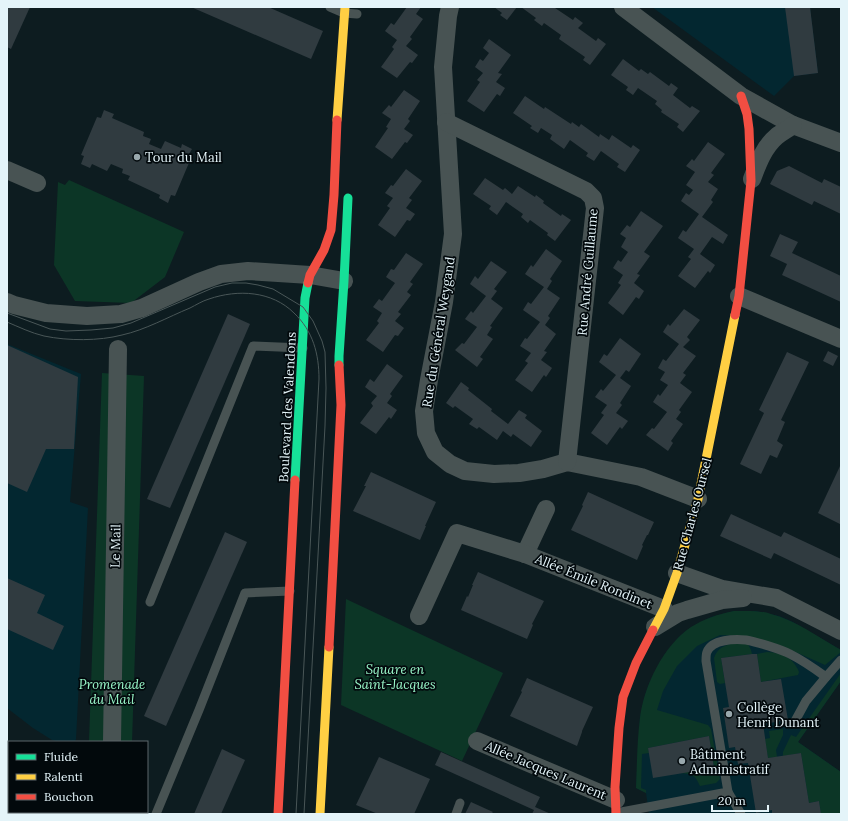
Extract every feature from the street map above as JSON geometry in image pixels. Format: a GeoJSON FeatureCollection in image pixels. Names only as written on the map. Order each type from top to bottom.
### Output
{"type":"FeatureCollection","features":[{"type":"Feature","properties":{"kind":"street","name":"Rue du Général Weygand"},"geometry":{"type":"LineString","coordinates":[[450,7],[443,67],[453,234],[444,302],[424,411],[426,433],[435,452],[450,464],[465,471],[494,474],[519,473],[543,469],[567,462],[641,477],[698,499]]}},
{"type":"Feature","properties":{"kind":"street"},"geometry":{"type":"LineString","coordinates":[[623,7],[741,96],[793,125],[841,143]]}},
{"type":"Feature","properties":{"kind":"street","name":"Boulevard des Valendons"},"geometry":{"type":"LineString","coordinates":[[278,814],[305,298],[310,275],[324,250],[331,230],[344,10]]}},
{"type":"Feature","properties":{"kind":"street","name":"Rue Charles Oursel"},"geometry":{"type":"LineString","coordinates":[[616,809],[619,728],[623,697],[636,663],[664,609],[698,499],[739,296],[751,181],[749,129],[747,114],[741,96]]}},
{"type":"Feature","properties":{"kind":"street","name":"Rue André Guillaume"},"geometry":{"type":"LineString","coordinates":[[446,122],[586,191],[593,198],[595,208],[567,462]]}},
{"type":"Feature","properties":{"kind":"street","name":"Rue Charles Oursel"},"geometry":{"type":"LineString","coordinates":[[751,181],[759,161],[767,147],[778,135],[793,125]]}},
{"type":"Feature","properties":{"kind":"street"},"geometry":{"type":"LineString","coordinates":[[7,170],[37,183]]}},
{"type":"Feature","properties":{"kind":"street"},"geometry":{"type":"LineString","coordinates":[[320,814],[341,405],[339,356],[348,190]]}},
{"type":"Feature","properties":{"kind":"street"},"geometry":{"type":"LineString","coordinates":[[7,302],[46,313],[87,316],[121,314],[142,308],[199,282],[221,274],[248,271],[310,275],[344,281]]}},
{"type":"Feature","properties":{"kind":"street"},"geometry":{"type":"LineString","coordinates":[[739,296],[841,339]]}},
{"type":"Feature","properties":{"kind":"street","name":"Le Mail"},"geometry":{"type":"LineString","coordinates":[[112,741],[118,349]]}},
{"type":"Feature","properties":{"kind":"street","name":"Allée Émile Rondinet"},"geometry":{"type":"LineString","coordinates":[[525,554],[546,509]]}},
{"type":"Feature","properties":{"kind":"street","name":"Allée Émile Rondinet"},"geometry":{"type":"LineString","coordinates":[[419,616],[457,533],[525,554],[664,609]]}},
{"type":"Feature","properties":{"kind":"street"},"geometry":{"type":"LineString","coordinates":[[676,573],[722,589],[776,598],[841,631]]}},
{"type":"Feature","properties":{"kind":"street"},"geometry":{"type":"LineString","coordinates":[[655,627],[678,613],[701,605],[722,600],[776,598]]}},
{"type":"Feature","properties":{"kind":"street","name":"Allée Jacques Laurent"},"geometry":{"type":"LineString","coordinates":[[477,741],[616,809]]}},
{"type":"Feature","properties":{"kind":"lane"},"geometry":{"type":"LineString","coordinates":[[330,7],[357,14]]}},
{"type":"Feature","properties":{"kind":"lane"},"geometry":{"type":"LineString","coordinates":[[150,602],[253,346],[303,348]]}},
{"type":"Feature","properties":{"kind":"lane"},"geometry":{"type":"LineString","coordinates":[[156,814],[245,593],[290,591]]}},
{"type":"Feature","properties":{"kind":"lane"},"geometry":{"type":"LineString","coordinates":[[741,814],[728,792],[706,661],[707,653],[710,647],[725,640],[746,640],[789,654],[826,677]]}},
{"type":"Feature","properties":{"kind":"lane"},"geometry":{"type":"LineString","coordinates":[[794,723],[806,701],[841,660]]}},
{"type":"Feature","properties":{"kind":"lane"},"geometry":{"type":"LineString","coordinates":[[616,809],[728,792]]}},
{"type":"Feature","properties":{"kind":"lane"},"geometry":{"type":"LineString","coordinates":[[456,814],[460,803]]}},
{"type":"Feature","properties":{"kind":"shaded area"},"geometry":{"type":"Polygon","coordinates":[[[652,7],[810,7],[818,73],[794,76],[774,96],[652,7]]]}},
{"type":"Feature","properties":{"kind":"shaded area"},"geometry":{"type":"Polygon","coordinates":[[[7,344],[81,374],[70,502],[88,508],[75,741],[52,740],[33,728],[7,708],[7,344]]]}},
{"type":"Feature","properties":{"kind":"shaded area","name":"Collège Henri Dunant"},"geometry":{"type":"Polygon","coordinates":[[[734,611],[756,611],[779,616],[793,622],[841,650],[841,681],[798,742],[841,772],[841,814],[649,814],[646,793],[636,788],[640,717],[649,684],[665,654],[679,637],[690,628],[711,617],[734,611]]]}},
{"type":"Feature","properties":{"kind":"green space"},"geometry":{"type":"Polygon","coordinates":[[[69,180],[184,232],[165,277],[131,303],[75,301],[54,265],[58,182],[65,185],[69,180]]]}},
{"type":"Feature","properties":{"kind":"green space","name":"Promenade du Mail"},"geometry":{"type":"Polygon","coordinates":[[[102,373],[144,376],[132,741],[89,741],[102,373]]]}},
{"type":"Feature","properties":{"kind":"green space","name":"Square en Saint-Jacques"},"geometry":{"type":"Polygon","coordinates":[[[346,599],[503,673],[462,761],[341,705],[346,599]]]}},
{"type":"Feature","properties":{"kind":"green space"},"geometry":{"type":"Polygon","coordinates":[[[734,611],[762,612],[789,620],[841,650],[841,652],[825,665],[782,646],[743,636],[720,635],[697,646],[677,666],[663,691],[657,710],[708,725],[711,729],[720,779],[716,783],[700,786],[692,775],[679,773],[714,768],[709,736],[648,748],[649,753],[642,754],[641,788],[646,790],[646,793],[636,788],[638,744],[642,706],[656,668],[672,645],[691,627],[711,617],[734,611]]]}},
{"type":"Feature","properties":{"kind":"green space"},"geometry":{"type":"Polygon","coordinates":[[[734,643],[748,644],[752,654],[721,658],[725,683],[720,684],[717,682],[714,658],[719,649],[734,643]]]}},
{"type":"Feature","properties":{"kind":"green space"},"geometry":{"type":"Polygon","coordinates":[[[767,652],[777,653],[790,659],[797,667],[799,672],[798,675],[761,682],[757,654],[767,652]]]}},
{"type":"Feature","properties":{"kind":"green space"},"geometry":{"type":"Polygon","coordinates":[[[841,673],[841,681],[798,742],[841,772],[841,814],[821,814],[819,801],[809,803],[801,753],[783,756],[783,752],[791,735],[796,737],[841,673]]]}},
{"type":"Feature","properties":{"kind":"green space"},"geometry":{"type":"Polygon","coordinates":[[[783,729],[783,735],[776,750],[777,757],[768,758],[765,739],[770,738],[769,731],[783,729]]]}},
{"type":"Feature","properties":{"kind":"building"},"geometry":{"type":"Polygon","coordinates":[[[7,7],[30,7],[11,49],[7,47],[7,7]]]}},
{"type":"Feature","properties":{"kind":"building"},"geometry":{"type":"Polygon","coordinates":[[[191,7],[268,7],[323,31],[311,59],[191,7]]]}},
{"type":"Feature","properties":{"kind":"building"},"geometry":{"type":"Polygon","coordinates":[[[407,7],[421,7],[416,14],[423,19],[410,37],[412,39],[406,46],[418,55],[397,78],[381,67],[394,49],[392,47],[397,40],[385,31],[391,23],[394,25],[407,7]]]}},
{"type":"Feature","properties":{"kind":"building"},"geometry":{"type":"Polygon","coordinates":[[[494,7],[517,7],[507,20],[500,15],[502,13],[494,7]]]}},
{"type":"Feature","properties":{"kind":"building"},"geometry":{"type":"Polygon","coordinates":[[[521,7],[555,7],[573,20],[575,17],[583,23],[578,28],[596,41],[598,38],[606,44],[590,65],[583,60],[585,57],[559,39],[561,35],[544,23],[542,26],[534,20],[536,18],[521,7]]]}},
{"type":"Feature","properties":{"kind":"building"},"geometry":{"type":"Polygon","coordinates":[[[785,7],[810,7],[818,73],[794,76],[785,7]]]}},
{"type":"Feature","properties":{"kind":"building"},"geometry":{"type":"Polygon","coordinates":[[[489,39],[511,55],[498,73],[502,74],[496,82],[505,88],[500,96],[497,94],[484,112],[467,101],[480,82],[477,80],[483,73],[475,67],[480,59],[483,61],[489,53],[483,48],[489,39]]]}},
{"type":"Feature","properties":{"kind":"building"},"geometry":{"type":"Polygon","coordinates":[[[623,59],[639,71],[641,69],[648,74],[650,72],[669,86],[671,83],[678,88],[673,95],[690,108],[692,106],[700,111],[683,132],[677,127],[679,124],[661,112],[662,110],[655,104],[657,101],[638,88],[633,95],[626,90],[628,87],[611,75],[623,59]]]}},
{"type":"Feature","properties":{"kind":"building"},"geometry":{"type":"Polygon","coordinates":[[[404,90],[420,101],[408,119],[410,121],[404,129],[413,135],[407,143],[405,142],[392,159],[375,147],[388,128],[386,127],[391,119],[382,113],[389,105],[391,107],[404,90]]]}},
{"type":"Feature","properties":{"kind":"building"},"geometry":{"type":"Polygon","coordinates":[[[525,96],[544,109],[545,107],[571,124],[572,122],[579,127],[581,124],[599,137],[600,134],[609,140],[612,135],[631,148],[633,145],[640,150],[625,172],[617,167],[619,164],[601,151],[594,161],[586,156],[588,153],[570,140],[564,149],[550,139],[552,135],[541,128],[538,133],[530,128],[532,126],[513,113],[525,96]]]}},
{"type":"Feature","properties":{"kind":"building","name":"Tour du Mail"},"geometry":{"type":"Polygon","coordinates":[[[104,110],[114,114],[112,118],[144,132],[143,136],[151,139],[149,144],[161,149],[165,141],[181,148],[182,144],[192,149],[188,156],[191,158],[175,196],[171,195],[168,203],[159,198],[160,195],[128,180],[130,176],[122,173],[123,169],[111,164],[107,171],[92,164],[90,168],[81,164],[84,156],[81,155],[97,117],[101,118],[104,110]]]}},
{"type":"Feature","properties":{"kind":"building"},"geometry":{"type":"Polygon","coordinates":[[[708,142],[725,154],[711,173],[714,175],[708,182],[718,189],[711,200],[713,202],[702,217],[728,235],[723,244],[712,237],[700,254],[715,265],[710,273],[708,271],[695,288],[678,276],[691,259],[688,257],[694,249],[678,238],[683,230],[686,232],[699,214],[681,201],[686,193],[689,195],[693,190],[686,185],[695,172],[686,166],[692,159],[694,161],[708,142]]]}},
{"type":"Feature","properties":{"kind":"building"},"geometry":{"type":"Polygon","coordinates":[[[789,166],[822,183],[824,179],[841,187],[841,214],[814,201],[812,205],[770,184],[777,171],[789,166]]]}},
{"type":"Feature","properties":{"kind":"building"},"geometry":{"type":"Polygon","coordinates":[[[406,169],[422,181],[409,198],[412,200],[406,208],[415,214],[410,221],[407,220],[395,237],[378,225],[390,208],[387,206],[393,198],[385,193],[391,185],[393,186],[406,169]]]}},
{"type":"Feature","properties":{"kind":"building"},"geometry":{"type":"Polygon","coordinates":[[[485,178],[503,190],[505,188],[512,194],[518,186],[535,197],[536,195],[544,201],[543,203],[561,216],[562,214],[571,220],[555,241],[547,235],[548,233],[530,220],[528,223],[521,217],[523,214],[506,202],[497,215],[489,209],[491,206],[473,194],[485,178]]]}},
{"type":"Feature","properties":{"kind":"building"},"geometry":{"type":"Polygon","coordinates":[[[641,211],[663,226],[644,252],[650,256],[637,274],[640,275],[634,283],[644,291],[639,299],[636,297],[623,315],[608,303],[621,285],[618,283],[623,275],[613,268],[618,260],[621,262],[628,252],[621,247],[626,238],[620,234],[627,225],[630,227],[641,211]]]}},
{"type":"Feature","properties":{"kind":"building"},"geometry":{"type":"Polygon","coordinates":[[[780,234],[798,242],[792,253],[841,276],[841,302],[782,275],[787,264],[770,256],[780,234]]]}},
{"type":"Feature","properties":{"kind":"building"},"geometry":{"type":"Polygon","coordinates":[[[546,249],[562,261],[550,279],[552,281],[547,289],[560,298],[548,316],[550,318],[545,325],[556,334],[544,351],[547,352],[541,360],[552,368],[546,377],[544,375],[532,392],[515,380],[528,363],[525,361],[531,353],[520,346],[525,338],[527,339],[540,322],[523,310],[528,302],[531,304],[544,287],[525,274],[531,265],[533,267],[546,249]]]}},
{"type":"Feature","properties":{"kind":"building"},"geometry":{"type":"Polygon","coordinates":[[[406,253],[423,264],[410,282],[413,284],[407,292],[411,295],[398,312],[401,314],[395,321],[404,328],[398,336],[395,335],[383,352],[366,340],[379,323],[377,321],[382,313],[373,307],[379,299],[382,301],[395,283],[386,277],[391,269],[394,270],[406,253]]]}},
{"type":"Feature","properties":{"kind":"building"},"geometry":{"type":"Polygon","coordinates":[[[491,261],[507,272],[494,289],[497,291],[491,299],[503,308],[490,326],[492,327],[487,335],[493,339],[480,357],[483,359],[477,367],[455,350],[462,343],[464,344],[477,327],[465,319],[471,311],[473,313],[486,296],[470,284],[475,276],[478,279],[491,261]]]}},
{"type":"Feature","properties":{"kind":"building"},"geometry":{"type":"Polygon","coordinates":[[[684,309],[700,320],[687,337],[690,340],[683,347],[696,356],[683,373],[686,375],[680,383],[692,392],[679,410],[681,412],[676,419],[683,424],[671,441],[673,443],[668,451],[646,435],[652,428],[654,429],[667,412],[653,402],[658,394],[660,396],[668,385],[660,380],[665,372],[658,368],[663,359],[666,361],[679,344],[663,332],[668,324],[670,326],[684,309]]]}},
{"type":"Feature","properties":{"kind":"building"},"geometry":{"type":"Polygon","coordinates":[[[228,314],[250,324],[170,508],[147,499],[228,314]]]}},
{"type":"Feature","properties":{"kind":"building"},"geometry":{"type":"Polygon","coordinates":[[[620,338],[641,354],[629,372],[626,370],[620,378],[631,386],[620,403],[622,405],[616,413],[628,421],[622,429],[620,427],[607,445],[591,433],[604,415],[601,413],[607,405],[595,397],[601,389],[603,391],[616,375],[599,362],[604,354],[607,356],[620,338]]]}},
{"type":"Feature","properties":{"kind":"building"},"geometry":{"type":"Polygon","coordinates":[[[7,345],[78,377],[74,449],[46,449],[27,492],[7,483],[7,345]]]}},
{"type":"Feature","properties":{"kind":"building"},"geometry":{"type":"Polygon","coordinates":[[[828,351],[838,356],[833,366],[823,361],[828,351]]]}},
{"type":"Feature","properties":{"kind":"building"},"geometry":{"type":"Polygon","coordinates":[[[787,352],[809,362],[781,420],[785,422],[777,441],[783,445],[777,458],[770,455],[761,474],[740,464],[764,413],[759,410],[787,352]]]}},
{"type":"Feature","properties":{"kind":"building"},"geometry":{"type":"Polygon","coordinates":[[[387,364],[403,376],[390,394],[392,396],[387,403],[397,410],[391,419],[389,417],[376,434],[360,423],[373,406],[371,403],[377,396],[365,387],[370,379],[374,382],[387,364]]]}},
{"type":"Feature","properties":{"kind":"building"},"geometry":{"type":"Polygon","coordinates":[[[461,382],[469,388],[468,390],[492,409],[491,411],[508,424],[519,410],[527,415],[525,418],[542,431],[531,447],[513,434],[511,437],[503,431],[497,440],[479,427],[477,429],[469,424],[473,419],[455,406],[453,408],[446,403],[461,382]]]}},
{"type":"Feature","properties":{"kind":"building"},"geometry":{"type":"Polygon","coordinates":[[[841,464],[841,522],[840,524],[818,513],[841,464]]]}},
{"type":"Feature","properties":{"kind":"building"},"geometry":{"type":"Polygon","coordinates":[[[371,472],[436,502],[420,540],[353,511],[366,486],[364,486],[371,472]]]}},
{"type":"Feature","properties":{"kind":"building"},"geometry":{"type":"Polygon","coordinates":[[[588,492],[654,522],[642,545],[643,546],[637,560],[571,530],[588,492]]]}},
{"type":"Feature","properties":{"kind":"building"},"geometry":{"type":"Polygon","coordinates":[[[731,514],[781,537],[784,532],[841,559],[841,585],[774,553],[771,559],[720,536],[731,514]]]}},
{"type":"Feature","properties":{"kind":"building"},"geometry":{"type":"Polygon","coordinates":[[[225,532],[247,542],[166,726],[144,716],[225,532]]]}},
{"type":"Feature","properties":{"kind":"building"},"geometry":{"type":"Polygon","coordinates":[[[478,572],[544,601],[532,624],[533,625],[527,639],[461,610],[478,572]]]}},
{"type":"Feature","properties":{"kind":"building"},"geometry":{"type":"Polygon","coordinates":[[[7,578],[45,595],[37,613],[64,626],[53,650],[7,629],[7,578]]]}},
{"type":"Feature","properties":{"kind":"building"},"geometry":{"type":"Polygon","coordinates":[[[757,654],[761,682],[781,679],[788,720],[763,724],[768,758],[801,753],[809,803],[819,801],[821,814],[772,814],[772,810],[756,813],[748,763],[738,764],[735,747],[729,748],[723,708],[729,707],[721,658],[757,654]]]}},
{"type":"Feature","properties":{"kind":"building"},"geometry":{"type":"Polygon","coordinates":[[[527,678],[593,707],[577,746],[510,716],[527,678]]]}},
{"type":"Feature","properties":{"kind":"building","name":"Bâtiment Administratif"},"geometry":{"type":"Polygon","coordinates":[[[709,736],[714,768],[653,778],[648,748],[709,736]]]}},
{"type":"Feature","properties":{"kind":"building"},"geometry":{"type":"Polygon","coordinates":[[[222,749],[245,760],[221,814],[194,814],[222,749]]]}},
{"type":"Feature","properties":{"kind":"building"},"geometry":{"type":"Polygon","coordinates":[[[441,752],[540,797],[535,807],[551,814],[532,814],[534,810],[435,765],[441,752]]]}},
{"type":"Feature","properties":{"kind":"building"},"geometry":{"type":"Polygon","coordinates":[[[379,757],[430,779],[414,814],[378,814],[356,805],[379,757]]]}},
{"type":"Feature","properties":{"kind":"building"},"geometry":{"type":"Polygon","coordinates":[[[471,802],[493,812],[491,814],[465,814],[471,802]]]}},
{"type":"Feature","properties":{"kind":"building"},"geometry":{"type":"Polygon","coordinates":[[[8,803],[8,813],[50,813],[7,814],[8,803]]]}},
{"type":"Feature","properties":{"kind":"tram line"},"geometry":{"type":"LineString","coordinates":[[7,313],[50,329],[66,331],[113,328],[131,323],[215,287],[232,283],[246,283],[273,289],[303,307],[313,321],[325,352],[326,388],[304,814]]}},
{"type":"Feature","properties":{"kind":"tram line"},"geometry":{"type":"LineString","coordinates":[[7,322],[34,333],[53,338],[83,340],[113,337],[139,330],[209,299],[243,293],[265,296],[276,300],[294,313],[306,327],[314,343],[318,361],[319,379],[296,814]]}},
{"type":"Feature","properties":{"kind":"traffic: fast"},"geometry":{"type":"LineString","coordinates":[[339,365],[348,198]]}},
{"type":"Feature","properties":{"kind":"traffic: fast"},"geometry":{"type":"LineString","coordinates":[[295,480],[305,298],[308,283]]}},
{"type":"Feature","properties":{"kind":"traffic: slow"},"geometry":{"type":"LineString","coordinates":[[337,120],[345,7]]}},
{"type":"Feature","properties":{"kind":"traffic: slow"},"geometry":{"type":"LineString","coordinates":[[653,630],[664,609],[677,573],[698,499],[735,315]]}},
{"type":"Feature","properties":{"kind":"traffic: slow"},"geometry":{"type":"LineString","coordinates":[[320,814],[329,647]]}},
{"type":"Feature","properties":{"kind":"traffic: jam"},"geometry":{"type":"LineString","coordinates":[[735,315],[739,296],[751,181],[749,129],[747,114],[741,96]]}},
{"type":"Feature","properties":{"kind":"traffic: jam"},"geometry":{"type":"LineString","coordinates":[[308,283],[310,275],[324,250],[331,230],[337,120]]}},
{"type":"Feature","properties":{"kind":"traffic: jam"},"geometry":{"type":"LineString","coordinates":[[329,647],[341,405],[339,365]]}},
{"type":"Feature","properties":{"kind":"traffic: jam"},"geometry":{"type":"LineString","coordinates":[[278,814],[295,480]]}},
{"type":"Feature","properties":{"kind":"traffic: jam"},"geometry":{"type":"LineString","coordinates":[[616,814],[615,787],[619,728],[623,697],[636,663],[653,630]]}},
{"type":"Feature","properties":{"kind":"place","name":"Tour du Mail"},"geometry":{"type":"Point","coordinates":[137,157]}},
{"type":"Feature","properties":{"kind":"place","name":"Collège Henri Dunant"},"geometry":{"type":"Point","coordinates":[729,714]}},
{"type":"Feature","properties":{"kind":"place","name":"Bâtiment Administratif"},"geometry":{"type":"Point","coordinates":[682,761]}}]}
